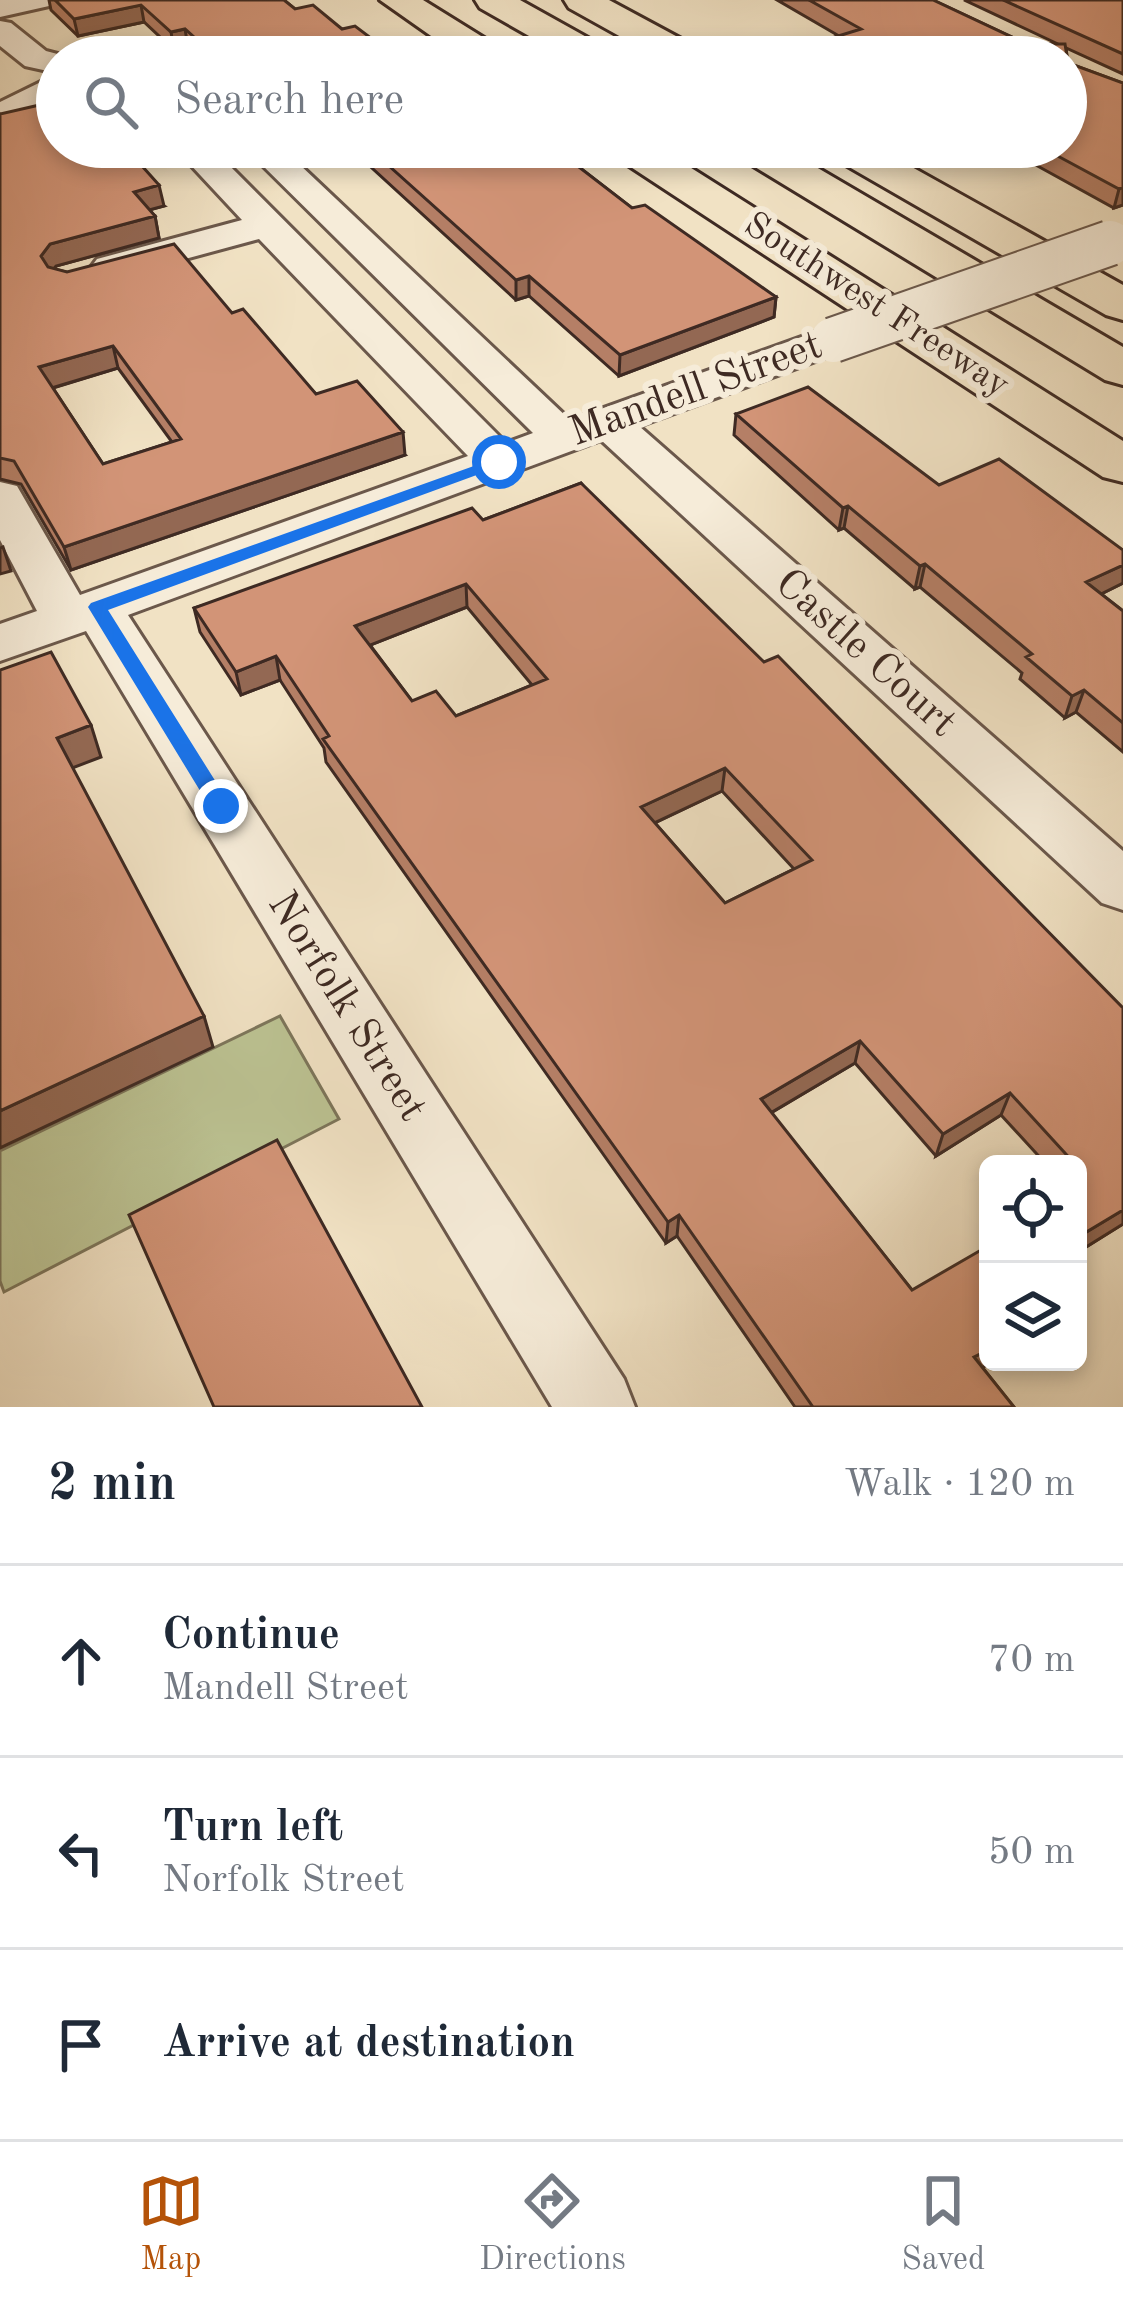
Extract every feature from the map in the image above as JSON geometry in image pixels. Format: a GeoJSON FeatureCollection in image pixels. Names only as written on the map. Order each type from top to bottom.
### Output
{"type":"FeatureCollection","features":[{"type":"Feature","properties":{"kind":"highway"},"geometry":{"type":"LineString","coordinates":[[398,0],[455,36]]}},
{"type":"Feature","properties":{"kind":"highway"},"geometry":{"type":"LineString","coordinates":[[493,0],[557,36]]}},
{"type":"Feature","properties":{"kind":"highway"},"geometry":{"type":"LineString","coordinates":[[583,0],[648,36]]}},
{"type":"Feature","properties":{"kind":"highway","name":"Southwest Freeway"},"geometry":{"type":"LineString","coordinates":[[662,168],[1123,465]]}},
{"type":"Feature","properties":{"kind":"highway"},"geometry":{"type":"LineString","coordinates":[[787,168],[1123,370]]}},
{"type":"Feature","properties":{"kind":"highway"},"geometry":{"type":"LineString","coordinates":[[881,168],[1123,305]]}},
{"type":"Feature","properties":{"kind":"street"},"geometry":{"type":"LineString","coordinates":[[0,8],[38,0]]}},
{"type":"Feature","properties":{"kind":"street"},"geometry":{"type":"LineString","coordinates":[[0,30],[36,64]]}},
{"type":"Feature","properties":{"kind":"street"},"geometry":{"type":"LineString","coordinates":[[1,73],[36,75]]}},
{"type":"Feature","properties":{"kind":"street"},"geometry":{"type":"LineString","coordinates":[[0,116],[36,87]]}},
{"type":"Feature","properties":{"kind":"street"},"geometry":{"type":"LineString","coordinates":[[213,168],[499,462]]}},
{"type":"Feature","properties":{"kind":"street","name":"Castle Court"},"geometry":{"type":"LineString","coordinates":[[285,168],[1123,886]]}},
{"type":"Feature","properties":{"kind":"street"},"geometry":{"type":"LineString","coordinates":[[71,278],[270,224]]}},
{"type":"Feature","properties":{"kind":"street","name":"Mandell Street"},"geometry":{"type":"LineString","coordinates":[[0,643],[1116,241]]}},
{"type":"Feature","properties":{"kind":"street","name":"Norfolk Street"},"geometry":{"type":"LineString","coordinates":[[0,496],[82,612],[596,1407]]}},
{"type":"Feature","properties":{"kind":"green space"},"geometry":{"type":"Polygon","coordinates":[[[280,1016],[339,1119],[4,1292],[0,1281],[0,1151],[280,1016]]]}},
{"type":"Feature","properties":{"kind":"building"},"geometry":{"type":"Polygon","coordinates":[[[55,0],[284,0],[295,9],[313,5],[342,29],[355,26],[368,36],[193,36],[185,29],[171,32],[141,5],[74,19],[55,0]]]}},
{"type":"Feature","properties":{"kind":"building"},"geometry":{"type":"Polygon","coordinates":[[[809,0],[933,0],[1010,36],[838,36],[861,29],[809,0]]]}},
{"type":"Feature","properties":{"kind":"building"},"geometry":{"type":"Polygon","coordinates":[[[1003,0],[1123,0],[1123,54],[1003,0]]]}},
{"type":"Feature","properties":{"kind":"building"},"geometry":{"type":"Polygon","coordinates":[[[1087,70],[1123,83],[1123,187],[1080,168],[1087,168],[1087,70]]]}},
{"type":"Feature","properties":{"kind":"building"},"geometry":{"type":"Polygon","coordinates":[[[36,106],[36,168],[144,168],[159,185],[134,192],[155,216],[50,244],[41,256],[48,267],[67,272],[174,244],[232,313],[243,309],[316,394],[357,381],[403,432],[64,547],[14,461],[0,458],[0,114],[36,106]],[[113,346],[39,367],[103,464],[181,439],[113,346]]]}},
{"type":"Feature","properties":{"kind":"building"},"geometry":{"type":"Polygon","coordinates":[[[391,168],[580,168],[632,208],[645,205],[776,297],[620,355],[529,276],[516,280],[391,168]]]}},
{"type":"Feature","properties":{"kind":"building"},"geometry":{"type":"Polygon","coordinates":[[[808,387],[939,485],[999,459],[1123,550],[1123,565],[1086,582],[1123,611],[1123,723],[1084,690],[1072,696],[1026,657],[1032,654],[925,564],[920,566],[848,506],[843,508],[736,414],[808,387]]]}},
{"type":"Feature","properties":{"kind":"building"},"geometry":{"type":"Polygon","coordinates":[[[581,483],[764,662],[778,656],[1123,1008],[1123,1210],[1087,1232],[1087,1155],[1067,1155],[1010,1093],[943,1134],[860,1041],[761,1099],[912,1290],[979,1251],[979,1354],[974,1357],[979,1371],[985,1371],[1014,1407],[813,1407],[679,1215],[668,1222],[323,739],[329,736],[276,656],[236,672],[194,608],[472,508],[483,520],[581,483]],[[466,584],[355,626],[412,701],[436,691],[456,716],[547,679],[466,584]],[[725,768],[641,807],[725,903],[812,860],[725,768]]]}},
{"type":"Feature","properties":{"kind":"building"},"geometry":{"type":"Polygon","coordinates":[[[51,652],[91,725],[57,738],[204,1016],[0,1111],[0,670],[51,652]]]}},
{"type":"Feature","properties":{"kind":"building"},"geometry":{"type":"Polygon","coordinates":[[[277,1140],[422,1407],[214,1407],[129,1215],[277,1140]]]}},
{"type":"Feature","properties":{"kind":"route"},"geometry":{"type":"LineString","coordinates":[[221,806],[97,607],[499,462]]}}]}
